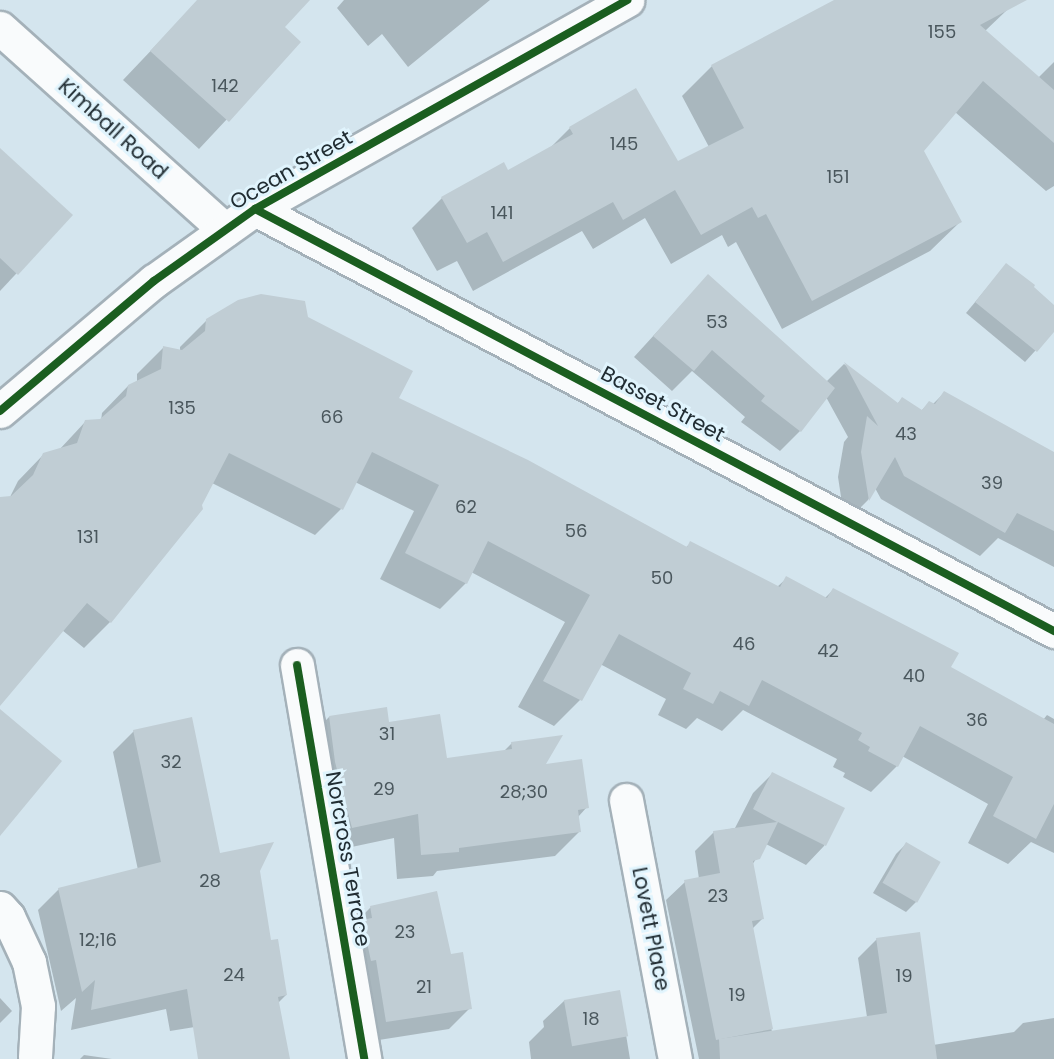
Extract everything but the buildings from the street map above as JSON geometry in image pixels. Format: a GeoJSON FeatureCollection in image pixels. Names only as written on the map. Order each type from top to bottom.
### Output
{"type":"FeatureCollection","features":[{"type":"Feature","properties":{"kind":"street","name":"Ocean Street"},"geometry":{"type":"LineString","coordinates":[[0,411],[154,281],[255,209],[627,0]]}},
{"type":"Feature","properties":{"kind":"street","name":"Kimball Road"},"geometry":{"type":"LineString","coordinates":[[0,28],[225,230]]}},
{"type":"Feature","properties":{"kind":"street","name":"Basset Street"},"geometry":{"type":"LineString","coordinates":[[255,209],[1054,631]]}},
{"type":"Feature","properties":{"kind":"street","name":"Norcross Terrace"},"geometry":{"type":"LineString","coordinates":[[297,666],[364,1059]]}},
{"type":"Feature","properties":{"kind":"street","name":"Lovett Place"},"geometry":{"type":"LineString","coordinates":[[626,800],[675,1059]]}},
{"type":"Feature","properties":{"kind":"street"},"geometry":{"type":"LineString","coordinates":[[0,908],[8,917],[29,962],[38,1006],[35,1057]]}},
{"type":"Feature","properties":{"kind":"cycle path"},"geometry":{"type":"LineString","coordinates":[[0,411],[154,281],[255,209],[627,0]]}},
{"type":"Feature","properties":{"kind":"cycle path"},"geometry":{"type":"LineString","coordinates":[[255,209],[1054,631]]}},
{"type":"Feature","properties":{"kind":"cycle path"},"geometry":{"type":"LineString","coordinates":[[297,665],[364,1059]]}}]}
